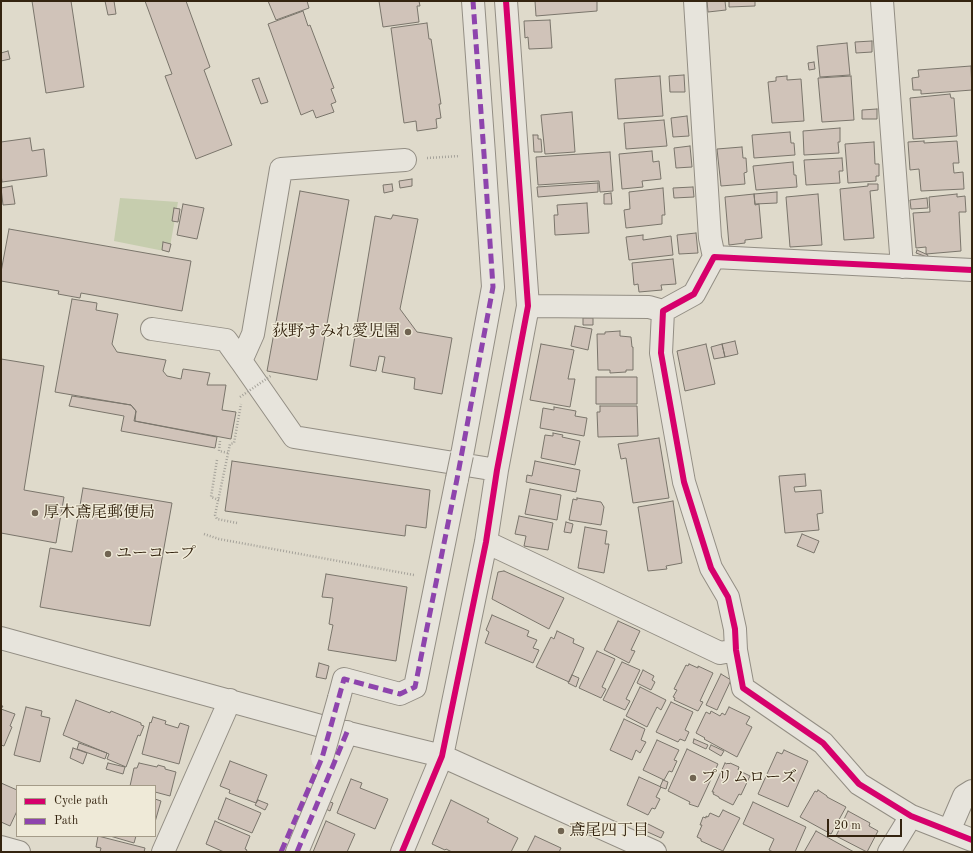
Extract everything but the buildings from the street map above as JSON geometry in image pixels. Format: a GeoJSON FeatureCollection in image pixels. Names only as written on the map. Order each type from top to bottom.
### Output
{"type":"FeatureCollection","features":[{"type":"Feature","properties":{"kind":"street"},"geometry":{"type":"LineString","coordinates":[[281,852],[322,758],[344,679],[400,694],[415,687],[462,455],[493,287],[473,1]]}},
{"type":"Feature","properties":{"kind":"street"},"geometry":{"type":"LineString","coordinates":[[402,852],[442,756],[486,542],[497,470],[528,306],[506,1]]}},
{"type":"Feature","properties":{"kind":"street"},"geometry":{"type":"LineString","coordinates":[[528,306],[649,307],[663,311],[694,294],[714,257],[710,238],[695,1]]}},
{"type":"Feature","properties":{"kind":"street"},"geometry":{"type":"LineString","coordinates":[[882,1],[902,267]]}},
{"type":"Feature","properties":{"kind":"street"},"geometry":{"type":"LineString","coordinates":[[241,361],[253,334],[280,169],[405,160]]}},
{"type":"Feature","properties":{"kind":"street"},"geometry":{"type":"LineString","coordinates":[[714,257],[972,270]]}},
{"type":"Feature","properties":{"kind":"street"},"geometry":{"type":"LineString","coordinates":[[663,311],[661,353],[684,482],[711,568],[728,597],[735,629],[736,650],[743,688],[823,744],[859,784],[911,816],[972,840]]}},
{"type":"Feature","properties":{"kind":"street"},"geometry":{"type":"LineString","coordinates":[[152,329],[226,340],[294,437],[497,470]]}},
{"type":"Feature","properties":{"kind":"street"},"geometry":{"type":"LineString","coordinates":[[486,542],[720,653],[736,650]]}},
{"type":"Feature","properties":{"kind":"street"},"geometry":{"type":"LineString","coordinates":[[1,638],[347,732],[442,756],[655,852]]}},
{"type":"Feature","properties":{"kind":"street"},"geometry":{"type":"LineString","coordinates":[[163,852],[230,700]]}},
{"type":"Feature","properties":{"kind":"street"},"geometry":{"type":"LineString","coordinates":[[297,852],[347,732]]}},
{"type":"Feature","properties":{"kind":"street"},"geometry":{"type":"LineString","coordinates":[[949,831],[964,796],[972,791]]}},
{"type":"Feature","properties":{"kind":"street"},"geometry":{"type":"LineString","coordinates":[[889,852],[911,816]]}},
{"type":"Feature","properties":{"kind":"street"},"geometry":{"type":"LineString","coordinates":[[1,847],[19,852]]}},
{"type":"Feature","properties":{"kind":"path"},"geometry":{"type":"LineString","coordinates":[[237,523],[216,518],[215,515],[230,444],[234,443],[242,403],[240,397],[272,374]]}},
{"type":"Feature","properties":{"kind":"path"},"geometry":{"type":"LineString","coordinates":[[220,441],[219,451],[228,453]]}},
{"type":"Feature","properties":{"kind":"path"},"geometry":{"type":"LineString","coordinates":[[217,460],[211,497],[218,500]]}},
{"type":"Feature","properties":{"kind":"path"},"geometry":{"type":"LineString","coordinates":[[204,534],[219,539],[437,579]]}},
{"type":"Feature","properties":{"kind":"green space"},"geometry":{"type":"Polygon","coordinates":[[[120,198],[178,202],[169,252],[114,241],[120,198]]]}},
{"type":"Feature","properties":{"kind":"marked path"},"geometry":{"type":"LineString","coordinates":[[281,852],[322,758],[344,679],[400,694],[415,687],[457,479],[493,287],[473,1]]}},
{"type":"Feature","properties":{"kind":"marked path"},"geometry":{"type":"LineString","coordinates":[[297,852],[347,732]]}},
{"type":"Feature","properties":{"kind":"cycle path"},"geometry":{"type":"LineString","coordinates":[[402,852],[442,756],[486,542],[497,470],[528,306],[506,1]]}},
{"type":"Feature","properties":{"kind":"cycle path"},"geometry":{"type":"LineString","coordinates":[[972,270],[714,257],[694,294],[663,311],[661,353],[684,482],[711,568],[728,597],[735,629],[736,650],[743,688],[823,743],[859,784],[911,816],[972,840]]}},
{"type":"Feature","properties":{"kind":"place","name":"荻野すみれ愛児園"},"geometry":{"type":"Point","coordinates":[408,332]}},
{"type":"Feature","properties":{"kind":"place","name":"厚木鳶尾郵便局"},"geometry":{"type":"Point","coordinates":[35,513]}},
{"type":"Feature","properties":{"kind":"place","name":"ユーコープ"},"geometry":{"type":"Point","coordinates":[108,554]}},
{"type":"Feature","properties":{"kind":"place","name":"プリムローズ"},"geometry":{"type":"Point","coordinates":[693,778]}},
{"type":"Feature","properties":{"kind":"place","name":"鳶尾四丁目"},"geometry":{"type":"Point","coordinates":[561,831]}}]}
